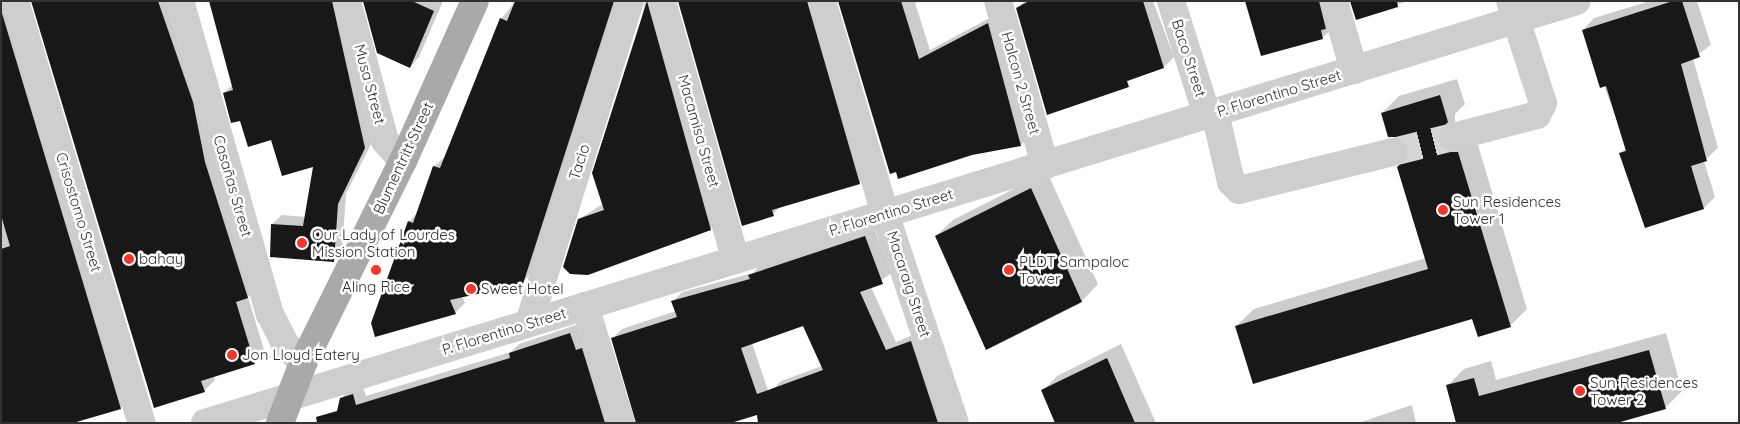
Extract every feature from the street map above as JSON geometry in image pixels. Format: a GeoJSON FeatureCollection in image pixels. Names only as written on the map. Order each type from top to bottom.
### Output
{"type":"FeatureCollection","features":[{"type":"Feature","properties":{"kind":"main road","name":"Blumentritt Street"},"geometry":{"type":"LineString","coordinates":[[280,423],[303,363],[403,161],[474,1]]}},
{"type":"Feature","properties":{"kind":"street","name":"Crisostomo Street"},"geometry":{"type":"LineString","coordinates":[[15,1],[142,423]]}},
{"type":"Feature","properties":{"kind":"street","name":"Casañas Street"},"geometry":{"type":"LineString","coordinates":[[180,1],[270,314],[285,344],[303,363]]}},
{"type":"Feature","properties":{"kind":"street","name":"Musa Street"},"geometry":{"type":"LineString","coordinates":[[347,1],[385,141],[403,161]]}},
{"type":"Feature","properties":{"kind":"street","name":"Tacio"},"geometry":{"type":"LineString","coordinates":[[528,323],[630,1]]}},
{"type":"Feature","properties":{"kind":"street","name":"Macamisa Street"},"geometry":{"type":"LineString","coordinates":[[662,1],[736,260]]}},
{"type":"Feature","properties":{"kind":"street","name":"Macaraig Street"},"geometry":{"type":"LineString","coordinates":[[822,1],[885,214],[955,423]]}},
{"type":"Feature","properties":{"kind":"street","name":"Halcon 2 Street"},"geometry":{"type":"LineString","coordinates":[[998,1],[1045,165]]}},
{"type":"Feature","properties":{"kind":"street","name":"Baco Street"},"geometry":{"type":"LineString","coordinates":[[1171,1],[1211,114],[1231,182],[1239,190],[1393,152]]}},
{"type":"Feature","properties":{"kind":"street"},"geometry":{"type":"LineString","coordinates":[[1334,1],[1354,70]]}},
{"type":"Feature","properties":{"kind":"street","name":"P. Florentino Street"},"geometry":{"type":"LineString","coordinates":[[205,423],[1578,1]]}},
{"type":"Feature","properties":{"kind":"street"},"geometry":{"type":"LineString","coordinates":[[1453,137],[1537,115],[1543,103],[1521,17]]}},
{"type":"Feature","properties":{"kind":"street"},"geometry":{"type":"LineString","coordinates":[[585,306],[621,423]]}},
{"type":"Feature","properties":{"kind":"building"},"geometry":{"type":"Polygon","coordinates":[[[31,1],[158,1],[193,102],[205,162],[248,298],[236,302],[255,364],[201,381],[205,392],[154,408],[31,1]]]}},
{"type":"Feature","properties":{"kind":"building"},"geometry":{"type":"Polygon","coordinates":[[[209,1],[332,1],[365,148],[338,204],[334,262],[270,257],[271,224],[303,226],[313,167],[282,176],[271,140],[248,147],[240,121],[231,123],[223,93],[233,90],[209,1]]]}},
{"type":"Feature","properties":{"kind":"building"},"geometry":{"type":"Polygon","coordinates":[[[363,1],[412,1],[434,11],[410,68],[377,53],[363,1]]]}},
{"type":"Feature","properties":{"kind":"building"},"geometry":{"type":"Polygon","coordinates":[[[515,1],[614,1],[523,284],[450,300],[456,314],[375,337],[371,323],[408,221],[413,223],[433,166],[440,168],[500,18],[507,21],[515,1]]]}},
{"type":"Feature","properties":{"kind":"building"},"geometry":{"type":"Polygon","coordinates":[[[647,1],[711,230],[588,275],[570,274],[563,267],[578,219],[604,210],[592,173],[647,1]]]}},
{"type":"Feature","properties":{"kind":"building"},"geometry":{"type":"Polygon","coordinates":[[[678,1],[807,1],[860,184],[772,210],[774,216],[742,226],[678,1]]]}},
{"type":"Feature","properties":{"kind":"building"},"geometry":{"type":"Polygon","coordinates":[[[838,1],[901,1],[919,59],[988,23],[1021,146],[972,155],[898,179],[896,172],[890,174],[838,1]]]}},
{"type":"Feature","properties":{"kind":"building"},"geometry":{"type":"Polygon","coordinates":[[[1029,1],[1143,1],[1164,68],[1127,81],[1129,87],[1047,115],[1016,8],[1029,1]]]}},
{"type":"Feature","properties":{"kind":"building"},"geometry":{"type":"Polygon","coordinates":[[[1245,1],[1319,1],[1326,29],[1321,30],[1323,39],[1261,56],[1245,1]]]}},
{"type":"Feature","properties":{"kind":"building"},"geometry":{"type":"Polygon","coordinates":[[[1350,1],[1397,1],[1398,7],[1356,20],[1350,1]]]}},
{"type":"Feature","properties":{"kind":"building"},"geometry":{"type":"Polygon","coordinates":[[[1673,1],[1682,1],[1700,57],[1681,64],[1707,161],[1691,166],[1704,209],[1645,228],[1619,153],[1626,151],[1606,86],[1600,88],[1582,30],[1673,1]]]}},
{"type":"Feature","properties":{"kind":"building"},"geometry":{"type":"Polygon","coordinates":[[[1,10],[121,409],[73,423],[1,423],[1,249],[10,246],[1,215],[1,10]]]}},
{"type":"Feature","properties":{"kind":"building","name":"Sun Residences Tower 1"},"geometry":{"type":"Polygon","coordinates":[[[1440,95],[1448,122],[1438,132],[1438,141],[1448,152],[1458,152],[1511,327],[1478,337],[1472,319],[1253,384],[1235,326],[1428,269],[1397,167],[1408,157],[1408,148],[1398,137],[1388,137],[1381,113],[1440,95]]]}},
{"type":"Feature","properties":{"kind":"building","name":"PLDT Sampaloc Tower"},"geometry":{"type":"Polygon","coordinates":[[[1031,188],[1082,302],[986,350],[935,236],[1031,188]]]}},
{"type":"Feature","properties":{"kind":"building"},"geometry":{"type":"Polygon","coordinates":[[[865,236],[883,284],[860,292],[886,350],[911,341],[938,423],[758,423],[757,415],[731,423],[636,423],[611,338],[677,317],[671,301],[750,279],[748,275],[865,236]],[[803,326],[741,348],[757,394],[823,370],[803,326]]]}},
{"type":"Feature","properties":{"kind":"building"},"geometry":{"type":"Polygon","coordinates":[[[570,333],[576,350],[582,348],[605,423],[317,423],[316,417],[337,411],[340,398],[353,394],[356,405],[510,358],[509,353],[570,333]]]}},
{"type":"Feature","properties":{"kind":"building","name":"Sun Residences Tower 2"},"geometry":{"type":"Polygon","coordinates":[[[1649,350],[1666,409],[1617,423],[1456,423],[1446,385],[1474,378],[1479,396],[1649,350]]]}},
{"type":"Feature","properties":{"kind":"building"},"geometry":{"type":"Polygon","coordinates":[[[1107,358],[1135,423],[1055,423],[1041,390],[1107,358]]]}},
{"type":"Feature","properties":{"kind":"tunnel"},"geometry":{"type":"LineString","coordinates":[[1393,152],[1453,137]]}},
{"type":"Feature","properties":{"kind":"place","name":"Sun Residences Tower 1"},"geometry":{"type":"Point","coordinates":[1443,210]}},
{"type":"Feature","properties":{"kind":"place","name":"Our Lady of Lourdes Mission Station"},"geometry":{"type":"Point","coordinates":[302,243]}},
{"type":"Feature","properties":{"kind":"place","name":"bahay"},"geometry":{"type":"Point","coordinates":[129,259]}},
{"type":"Feature","properties":{"kind":"place","name":"Aling Rice"},"geometry":{"type":"Point","coordinates":[376,270]}},
{"type":"Feature","properties":{"kind":"place","name":"PLDT Sampaloc Tower"},"geometry":{"type":"Point","coordinates":[1009,270]}},
{"type":"Feature","properties":{"kind":"place","name":"Sweet Hotel"},"geometry":{"type":"Point","coordinates":[471,289]}},
{"type":"Feature","properties":{"kind":"place","name":"Jon Lloyd Eatery"},"geometry":{"type":"Point","coordinates":[232,355]}},
{"type":"Feature","properties":{"kind":"place","name":"Sun Residences Tower 2"},"geometry":{"type":"Point","coordinates":[1580,391]}}]}
